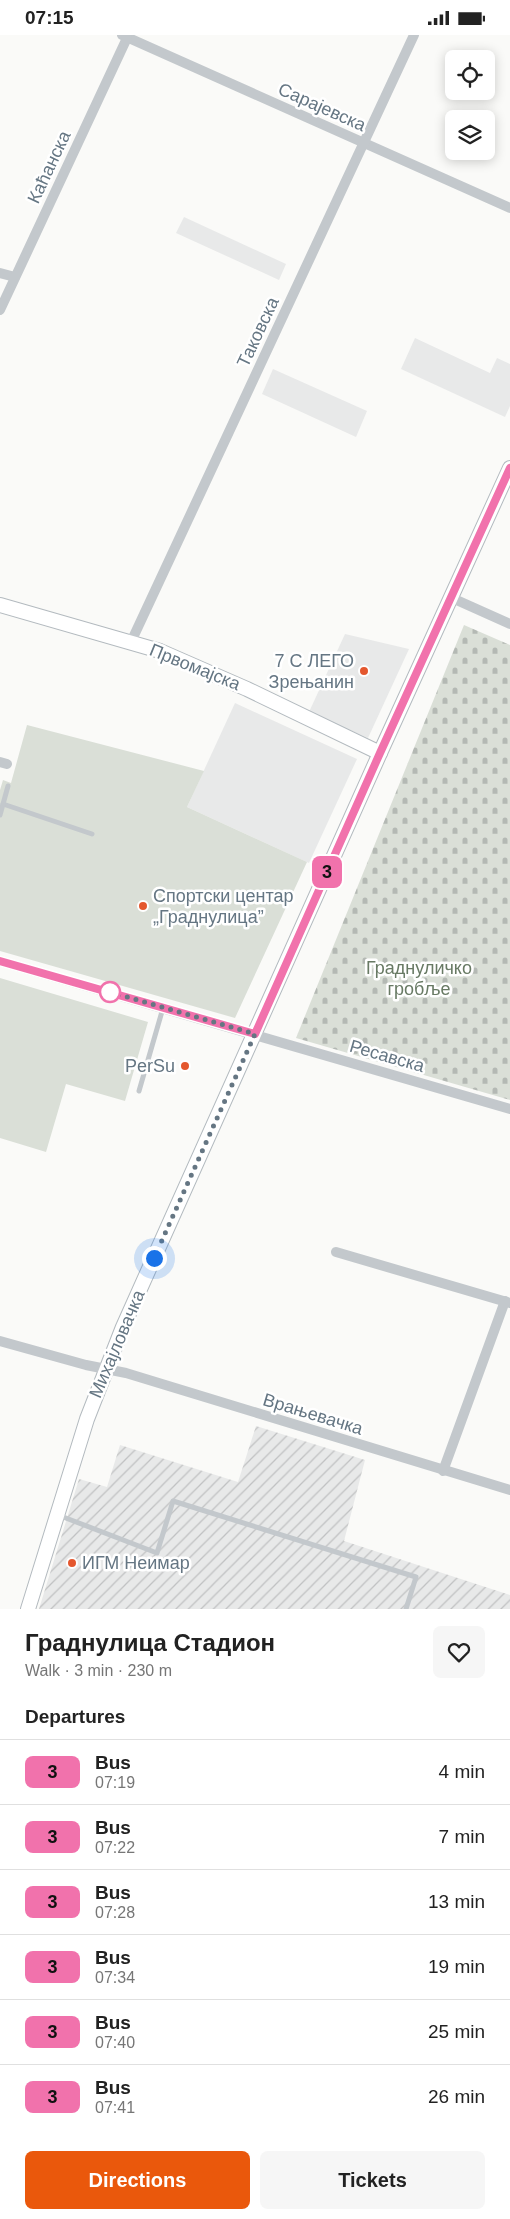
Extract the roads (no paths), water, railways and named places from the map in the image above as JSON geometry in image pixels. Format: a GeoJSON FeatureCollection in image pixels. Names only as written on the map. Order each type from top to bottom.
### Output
{"type":"FeatureCollection","features":[{"type":"Feature","properties":{"kind":"street","name":"Таковска"},"geometry":{"type":"LineString","coordinates":[[131,642],[414,35]]}},
{"type":"Feature","properties":{"kind":"street","name":"Сарајевска"},"geometry":{"type":"LineString","coordinates":[[124,36],[510,208]]}},
{"type":"Feature","properties":{"kind":"street","name":"Каћанска"},"geometry":{"type":"LineString","coordinates":[[0,309],[124,36]]}},
{"type":"Feature","properties":{"kind":"street"},"geometry":{"type":"LineString","coordinates":[[0,273],[15,277]]}},
{"type":"Feature","properties":{"kind":"street","name":"Михајловачка"},"geometry":{"type":"LineString","coordinates":[[28,1609],[105,1369],[380,753],[510,468]]}},
{"type":"Feature","properties":{"kind":"street"},"geometry":{"type":"LineString","coordinates":[[452,598],[510,624]]}},
{"type":"Feature","properties":{"kind":"street","name":"Првомајска"},"geometry":{"type":"LineString","coordinates":[[0,605],[160,651],[247,689],[380,753]]}},
{"type":"Feature","properties":{"kind":"street","name":"Ресавска"},"geometry":{"type":"LineString","coordinates":[[0,961],[510,1109]]}},
{"type":"Feature","properties":{"kind":"street"},"geometry":{"type":"LineString","coordinates":[[336,1252],[507,1302],[443,1471]]}},
{"type":"Feature","properties":{"kind":"street","name":"Врањевачка"},"geometry":{"type":"LineString","coordinates":[[0,1341],[105,1369],[510,1490]]}},
{"type":"Feature","properties":{"kind":"lane"},"geometry":{"type":"LineString","coordinates":[[0,815],[8,786]]}},
{"type":"Feature","properties":{"kind":"lane"},"geometry":{"type":"LineString","coordinates":[[3,804],[92,833]]}},
{"type":"Feature","properties":{"kind":"lane"},"geometry":{"type":"LineString","coordinates":[[139,1091],[163,1007]]}},
{"type":"Feature","properties":{"kind":"lane"},"geometry":{"type":"LineString","coordinates":[[57,1515],[157,1553],[172,1501],[416,1577],[406,1609]]}},
{"type":"Feature","properties":{"kind":"place","name":"7 С ЛЕГО Зрењанин"},"geometry":{"type":"Point","coordinates":[364,671]}},
{"type":"Feature","properties":{"kind":"place","name":"Спортски центар „Граднулица”"},"geometry":{"type":"Point","coordinates":[143,906]}},
{"type":"Feature","properties":{"kind":"place","name":"PerSu"},"geometry":{"type":"Point","coordinates":[185,1066]}},
{"type":"Feature","properties":{"kind":"place","name":"ИГМ Неимар"},"geometry":{"type":"Point","coordinates":[72,1563]}},
{"type":"Feature","properties":{"kind":"park label","name":"Граднуличко гробље"},"geometry":{"type":"Point","coordinates":[419,978]}}]}
